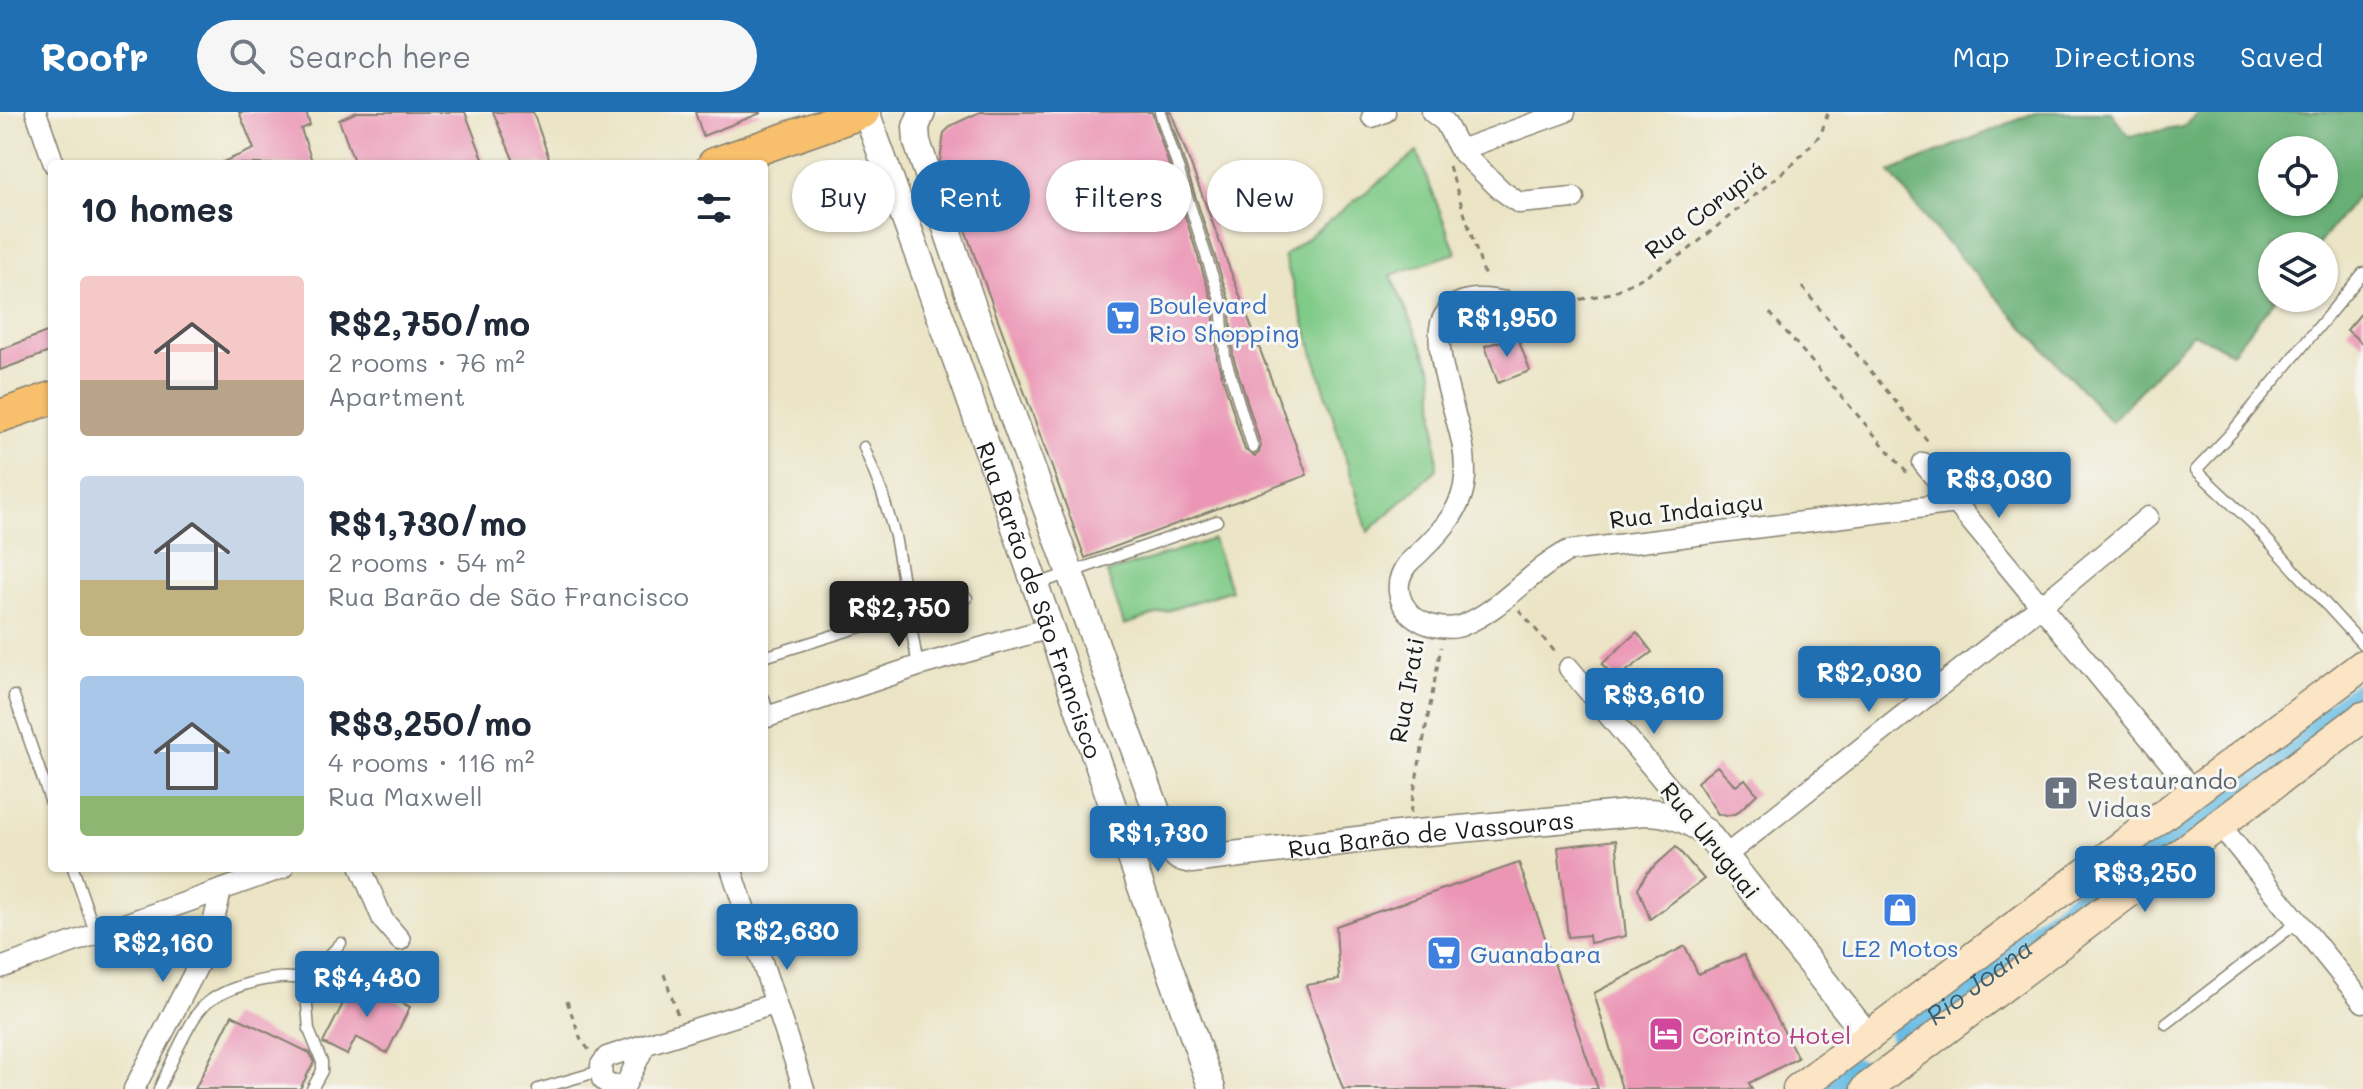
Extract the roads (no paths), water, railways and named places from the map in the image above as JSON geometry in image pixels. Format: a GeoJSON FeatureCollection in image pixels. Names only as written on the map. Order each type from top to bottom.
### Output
{"type":"FeatureCollection","features":[{"type":"Feature","properties":{"kind":"main road"},"geometry":{"type":"LineString","coordinates":[[726,160],[864,112]]}},
{"type":"Feature","properties":{"kind":"main road"},"geometry":{"type":"LineString","coordinates":[[0,416],[48,399]]}},
{"type":"Feature","properties":{"kind":"main road"},"geometry":{"type":"LineString","coordinates":[[1798,1089],[2363,665]]}},
{"type":"Feature","properties":{"kind":"main road"},"geometry":{"type":"LineString","coordinates":[[1866,1089],[1902,1079],[2219,824],[2363,717]]}},
{"type":"Feature","properties":{"kind":"main road","name":"Rua Uruguai"},"geometry":{"type":"LineString","coordinates":[[1868,1037],[1902,1079]]}},
{"type":"Feature","properties":{"kind":"street"},"geometry":{"type":"LineString","coordinates":[[36,112],[53,160]]}},
{"type":"Feature","properties":{"kind":"street","name":"Rua Barão de São Francisco"},"geometry":{"type":"LineString","coordinates":[[864,112],[1212,1089]]}},
{"type":"Feature","properties":{"kind":"street","name":"Rua Barão de São Francisco"},"geometry":{"type":"LineString","coordinates":[[922,112],[916,127],[917,142],[973,307],[1172,847]]}},
{"type":"Feature","properties":{"kind":"street"},"geometry":{"type":"LineString","coordinates":[[1432,112],[1445,122],[1453,153],[1519,203],[1574,198]]}},
{"type":"Feature","properties":{"kind":"street"},"geometry":{"type":"LineString","coordinates":[[1453,153],[1565,112]]}},
{"type":"Feature","properties":{"kind":"street","name":"Rua Irati"},"geometry":{"type":"LineString","coordinates":[[1444,628],[1415,619],[1402,604],[1397,587],[1405,567],[1440,532],[1464,492],[1464,449],[1440,349],[1439,327],[1454,305],[1471,299],[1529,307]]}},
{"type":"Feature","properties":{"kind":"street"},"geometry":{"type":"LineString","coordinates":[[1923,463],[2195,793]]}},
{"type":"Feature","properties":{"kind":"street","name":"Rua Indaiaçu"},"geometry":{"type":"LineString","coordinates":[[1444,628],[1461,626],[1485,613],[1549,561],[1568,551],[1957,503]]}},
{"type":"Feature","properties":{"kind":"street"},"geometry":{"type":"LineString","coordinates":[[1725,856],[2041,606],[2148,517]]}},
{"type":"Feature","properties":{"kind":"street"},"geometry":{"type":"LineString","coordinates":[[768,709],[1071,623],[1101,660]]}},
{"type":"Feature","properties":{"kind":"street","name":"Rua Uruguai"},"geometry":{"type":"LineString","coordinates":[[1569,668],[1706,832],[1868,1037]]}},
{"type":"Feature","properties":{"kind":"street","name":"Rua Barão de Vassouras"},"geometry":{"type":"LineString","coordinates":[[1172,847],[1191,860],[1406,834],[1663,812],[1680,816],[1706,832]]}},
{"type":"Feature","properties":{"kind":"street"},"geometry":{"type":"LineString","coordinates":[[2219,824],[2363,1002]]}},
{"type":"Feature","properties":{"kind":"street"},"geometry":{"type":"LineString","coordinates":[[1129,851],[1172,847]]}},
{"type":"Feature","properties":{"kind":"street"},"geometry":{"type":"LineString","coordinates":[[1143,895],[1154,870],[1172,847]]}},
{"type":"Feature","properties":{"kind":"street"},"geometry":{"type":"LineString","coordinates":[[0,968],[272,872]]}},
{"type":"Feature","properties":{"kind":"street"},"geometry":{"type":"LineString","coordinates":[[363,872],[383,920],[400,940]]}},
{"type":"Feature","properties":{"kind":"street"},"geometry":{"type":"LineString","coordinates":[[732,872],[804,1089]]}},
{"type":"Feature","properties":{"kind":"street"},"geometry":{"type":"LineString","coordinates":[[134,1089],[207,948],[221,891]]}},
{"type":"Feature","properties":{"kind":"street"},"geometry":{"type":"LineString","coordinates":[[645,1045],[626,1084],[617,1087],[602,1079],[600,1068],[607,1057],[774,1004]]}},
{"type":"Feature","properties":{"kind":"lane"},"geometry":{"type":"LineString","coordinates":[[1160,112],[1221,302],[1225,357],[1253,448]]}},
{"type":"Feature","properties":{"kind":"lane"},"geometry":{"type":"LineString","coordinates":[[2363,273],[2232,432],[2196,470],[2252,523],[2363,645]]}},
{"type":"Feature","properties":{"kind":"lane"},"geometry":{"type":"LineString","coordinates":[[864,447],[895,536],[918,666]]}},
{"type":"Feature","properties":{"kind":"lane"},"geometry":{"type":"LineString","coordinates":[[1035,585],[1217,521]]}},
{"type":"Feature","properties":{"kind":"lane"},"geometry":{"type":"LineString","coordinates":[[768,656],[908,612],[967,598]]}},
{"type":"Feature","properties":{"kind":"lane"},"geometry":{"type":"LineString","coordinates":[[14,696],[48,794]]}},
{"type":"Feature","properties":{"kind":"lane"},"geometry":{"type":"LineString","coordinates":[[74,872],[96,935]]}},
{"type":"Feature","properties":{"kind":"lane"},"geometry":{"type":"LineString","coordinates":[[2166,1024],[2298,922]]}},
{"type":"Feature","properties":{"kind":"lane"},"geometry":{"type":"LineString","coordinates":[[312,1089],[322,1071],[322,1062],[309,1030],[305,980],[341,943]]}},
{"type":"Feature","properties":{"kind":"lane"},"geometry":{"type":"LineString","coordinates":[[159,1089],[200,1011],[215,997],[259,980],[292,977],[305,980]]}},
{"type":"Feature","properties":{"kind":"lane"},"geometry":{"type":"LineString","coordinates":[[538,1089],[600,1068]]}},
{"type":"Feature","properties":{"kind":"waterway","name":"Rio Joana"},"geometry":{"type":"LineString","coordinates":[[1905,1036],[2360,698]]}},
{"type":"Feature","properties":{"kind":"waterway","name":"Rio Joana"},"geometry":{"type":"LineString","coordinates":[[1834,1089],[1855,1074]]}},
{"type":"Feature","properties":{"kind":"place","name":"Boulevard Rio Shopping"},"geometry":{"type":"Point","coordinates":[1123,318]}},
{"type":"Feature","properties":{"kind":"place","name":"Restaurando Vidas"},"geometry":{"type":"Point","coordinates":[2061,793]}},
{"type":"Feature","properties":{"kind":"place","name":"LE2 Motos"},"geometry":{"type":"Point","coordinates":[1900,910]}},
{"type":"Feature","properties":{"kind":"place","name":"Guanabara"},"geometry":{"type":"Point","coordinates":[1444,953]}},
{"type":"Feature","properties":{"kind":"place","name":"Corinto Hotel"},"geometry":{"type":"Point","coordinates":[1666,1034]}}]}
